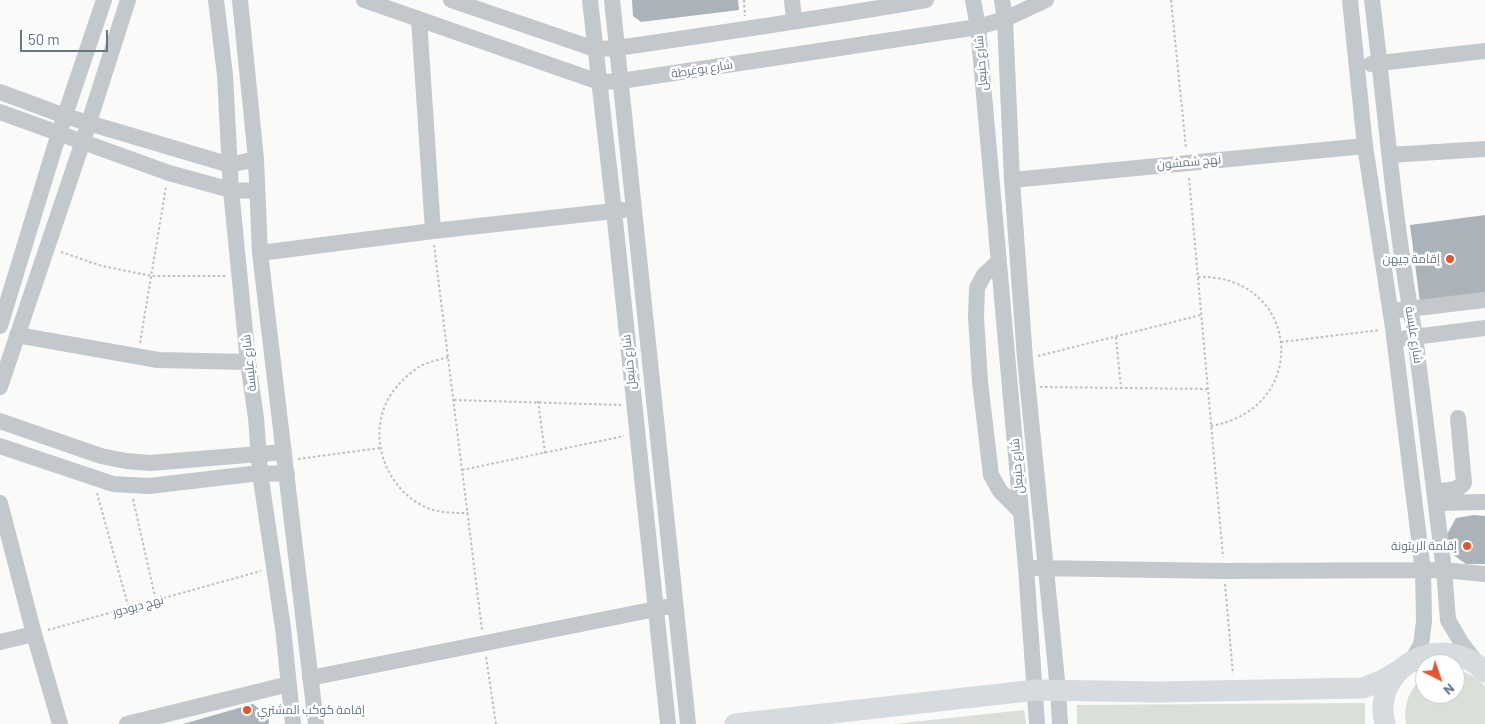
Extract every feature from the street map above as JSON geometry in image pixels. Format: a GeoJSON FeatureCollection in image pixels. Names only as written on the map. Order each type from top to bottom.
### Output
{"type":"FeatureCollection","features":[{"type":"Feature","properties":{"kind":"main road"},"geometry":{"type":"LineString","coordinates":[[735,724],[1036,690],[1234,691],[1363,688],[1383,680],[1422,656],[1436,653],[1464,656],[1480,667]]}},
{"type":"Feature","properties":{"kind":"main road"},"geometry":{"type":"LineString","coordinates":[[1386,724],[1384,705],[1387,692],[1393,679],[1406,665]]}},
{"type":"Feature","properties":{"kind":"street"},"geometry":{"type":"LineString","coordinates":[[0,326],[59,133],[104,0]]}},
{"type":"Feature","properties":{"kind":"street"},"geometry":{"type":"LineString","coordinates":[[0,387],[83,141],[128,0]]}},
{"type":"Feature","properties":{"kind":"street","name":"شارع عليسة"},"geometry":{"type":"LineString","coordinates":[[216,0],[225,75],[231,190],[248,362],[260,474],[275,567],[293,724]]}},
{"type":"Feature","properties":{"kind":"street","name":"شارع عليسة"},"geometry":{"type":"LineString","coordinates":[[240,0],[256,159],[260,252],[316,724]]}},
{"type":"Feature","properties":{"kind":"street","name":"شارع يوغرطة"},"geometry":{"type":"LineString","coordinates":[[364,0],[599,82],[621,81],[978,27],[1005,19],[1046,0]]}},
{"type":"Feature","properties":{"kind":"street"},"geometry":{"type":"LineString","coordinates":[[451,0],[595,49],[617,48],[794,20],[840,15],[926,0]]}},
{"type":"Feature","properties":{"kind":"street","name":"شارع حنبعل"},"geometry":{"type":"LineString","coordinates":[[590,0],[668,724]]}},
{"type":"Feature","properties":{"kind":"street","name":"شارع حنبعل"},"geometry":{"type":"LineString","coordinates":[[612,0],[688,724]]}},
{"type":"Feature","properties":{"kind":"street"},"geometry":{"type":"LineString","coordinates":[[792,0],[794,20]]}},
{"type":"Feature","properties":{"kind":"street","name":"شارع حنبعل"},"geometry":{"type":"LineString","coordinates":[[973,0],[978,27],[999,261],[1026,568],[1037,724]]}},
{"type":"Feature","properties":{"kind":"street","name":"شارع حنبعل"},"geometry":{"type":"LineString","coordinates":[[1002,0],[1005,19],[1012,180],[1025,360],[1060,724]]}},
{"type":"Feature","properties":{"kind":"street","name":"شارع عليسة"},"geometry":{"type":"LineString","coordinates":[[1350,0],[1365,146],[1390,310],[1423,571],[1423,629],[1420,645],[1406,665]]}},
{"type":"Feature","properties":{"kind":"street","name":"شارع عليسة"},"geometry":{"type":"LineString","coordinates":[[1372,0],[1389,154],[1415,336],[1444,570],[1448,620],[1462,644],[1480,667]]}},
{"type":"Feature","properties":{"kind":"street"},"geometry":{"type":"LineString","coordinates":[[419,20],[433,231]]}},
{"type":"Feature","properties":{"kind":"street"},"geometry":{"type":"LineString","coordinates":[[1357,65],[1485,51]]}},
{"type":"Feature","properties":{"kind":"street"},"geometry":{"type":"LineString","coordinates":[[0,92],[65,116],[230,165],[256,159]]}},
{"type":"Feature","properties":{"kind":"street"},"geometry":{"type":"LineString","coordinates":[[0,112],[169,173],[231,190],[257,191]]}},
{"type":"Feature","properties":{"kind":"street","name":"نهج شمشون"},"geometry":{"type":"LineString","coordinates":[[1012,180],[1365,146]]}},
{"type":"Feature","properties":{"kind":"street"},"geometry":{"type":"LineString","coordinates":[[1389,154],[1485,149]]}},
{"type":"Feature","properties":{"kind":"street"},"geometry":{"type":"LineString","coordinates":[[260,252],[433,231],[633,210]]}},
{"type":"Feature","properties":{"kind":"street"},"geometry":{"type":"LineString","coordinates":[[999,261],[984,275],[977,288],[976,318],[980,382],[991,474],[1000,490],[1021,512]]}},
{"type":"Feature","properties":{"kind":"street"},"geometry":{"type":"LineString","coordinates":[[1390,310],[1485,300]]}},
{"type":"Feature","properties":{"kind":"street"},"geometry":{"type":"LineString","coordinates":[[1393,334],[1415,336],[1485,328]]}},
{"type":"Feature","properties":{"kind":"street"},"geometry":{"type":"LineString","coordinates":[[17,335],[158,360],[248,362]]}},
{"type":"Feature","properties":{"kind":"street"},"geometry":{"type":"LineString","coordinates":[[1435,497],[1456,489],[1464,483],[1458,418]]}},
{"type":"Feature","properties":{"kind":"street"},"geometry":{"type":"LineString","coordinates":[[0,421],[101,456],[126,461],[150,463],[258,454],[286,462]]}},
{"type":"Feature","properties":{"kind":"street"},"geometry":{"type":"LineString","coordinates":[[0,446],[93,478],[113,484],[130,486],[149,486],[260,474],[286,462]]}},
{"type":"Feature","properties":{"kind":"street"},"geometry":{"type":"LineString","coordinates":[[1435,497],[1485,502]]}},
{"type":"Feature","properties":{"kind":"street"},"geometry":{"type":"LineString","coordinates":[[0,503],[34,634],[60,724]]}},
{"type":"Feature","properties":{"kind":"street"},"geometry":{"type":"LineString","coordinates":[[1026,568],[1224,572],[1444,570],[1485,574]]}},
{"type":"Feature","properties":{"kind":"street"},"geometry":{"type":"LineString","coordinates":[[310,678],[675,605]]}},
{"type":"Feature","properties":{"kind":"street"},"geometry":{"type":"LineString","coordinates":[[0,642],[34,634]]}},
{"type":"Feature","properties":{"kind":"street"},"geometry":{"type":"LineString","coordinates":[[126,724],[289,684]]}},
{"type":"Feature","properties":{"kind":"path"},"geometry":{"type":"LineString","coordinates":[[1171,0],[1198,277],[1234,691]]}},
{"type":"Feature","properties":{"kind":"path"},"geometry":{"type":"LineString","coordinates":[[137,357],[169,173]]}},
{"type":"Feature","properties":{"kind":"path"},"geometry":{"type":"LineString","coordinates":[[433,231],[484,643],[496,724]]}},
{"type":"Feature","properties":{"kind":"path"},"geometry":{"type":"LineString","coordinates":[[46,247],[102,266],[152,276],[240,276]]}},
{"type":"Feature","properties":{"kind":"path"},"geometry":{"type":"LineString","coordinates":[[1198,277],[1230,280],[1247,288],[1261,299],[1272,314],[1278,326],[1281,342],[1281,360],[1276,379],[1268,394],[1255,408],[1242,417],[1228,423],[1211,426]]}},
{"type":"Feature","properties":{"kind":"path"},"geometry":{"type":"LineString","coordinates":[[1025,360],[1201,315]]}},
{"type":"Feature","properties":{"kind":"path"},"geometry":{"type":"LineString","coordinates":[[1281,342],[1393,334]]}},
{"type":"Feature","properties":{"kind":"path"},"geometry":{"type":"LineString","coordinates":[[1116,337],[1121,388]]}},
{"type":"Feature","properties":{"kind":"path"},"geometry":{"type":"LineString","coordinates":[[448,357],[421,366],[395,388],[383,410],[379,428],[380,448],[387,470],[397,485],[411,499],[432,509],[449,513],[468,513]]}},
{"type":"Feature","properties":{"kind":"path"},"geometry":{"type":"LineString","coordinates":[[1028,386],[1208,389]]}},
{"type":"Feature","properties":{"kind":"path"},"geometry":{"type":"LineString","coordinates":[[454,400],[538,401],[633,406]]}},
{"type":"Feature","properties":{"kind":"path"},"geometry":{"type":"LineString","coordinates":[[538,401],[545,453]]}},
{"type":"Feature","properties":{"kind":"path"},"geometry":{"type":"LineString","coordinates":[[462,470],[636,433]]}},
{"type":"Feature","properties":{"kind":"path"},"geometry":{"type":"LineString","coordinates":[[286,462],[380,448]]}},
{"type":"Feature","properties":{"kind":"path"},"geometry":{"type":"LineString","coordinates":[[93,478],[129,609]]}},
{"type":"Feature","properties":{"kind":"path"},"geometry":{"type":"LineString","coordinates":[[130,486],[156,601]]}},
{"type":"Feature","properties":{"kind":"path","name":"نهج ديودور"},"geometry":{"type":"LineString","coordinates":[[34,634],[275,567]]}},
{"type":"Feature","properties":{"kind":"shaded area"},"geometry":{"type":"Polygon","coordinates":[[[1465,672],[1472,675],[1485,686],[1485,724],[1406,724],[1405,710],[1415,686],[1415,704],[1465,704],[1465,672]]]}},
{"type":"Feature","properties":{"kind":"shaded area"},"geometry":{"type":"Polygon","coordinates":[[[1365,703],[1365,724],[1077,724],[1077,705],[1365,703]]]}},
{"type":"Feature","properties":{"kind":"shaded area"},"geometry":{"type":"Polygon","coordinates":[[[1024,710],[1026,724],[894,724],[1024,710]]]}},
{"type":"Feature","properties":{"kind":"building"},"geometry":{"type":"Polygon","coordinates":[[[632,0],[738,0],[739,10],[641,22],[633,16],[632,0]]]}},
{"type":"Feature","properties":{"kind":"building","name":"إقامة جيهن"},"geometry":{"type":"Polygon","coordinates":[[[1485,215],[1485,294],[1420,303],[1410,225],[1485,215]]]}},
{"type":"Feature","properties":{"kind":"building","name":"إقامة الزيتونة"},"geometry":{"type":"Polygon","coordinates":[[[1474,515],[1485,516],[1485,564],[1466,564],[1452,554],[1445,538],[1456,518],[1474,515]]]}},
{"type":"Feature","properties":{"kind":"building","name":"إقامة كوكب المشتري"},"geometry":{"type":"Polygon","coordinates":[[[253,704],[268,716],[269,724],[183,724],[253,704]]]}},
{"type":"Feature","properties":{"kind":"place","name":"إقامة جيهن"},"geometry":{"type":"Point","coordinates":[1450,259]}},
{"type":"Feature","properties":{"kind":"place","name":"إقامة الزيتونة"},"geometry":{"type":"Point","coordinates":[1467,546]}},
{"type":"Feature","properties":{"kind":"place","name":"إقامة كوكب المشتري"},"geometry":{"type":"Point","coordinates":[247,710]}}]}
